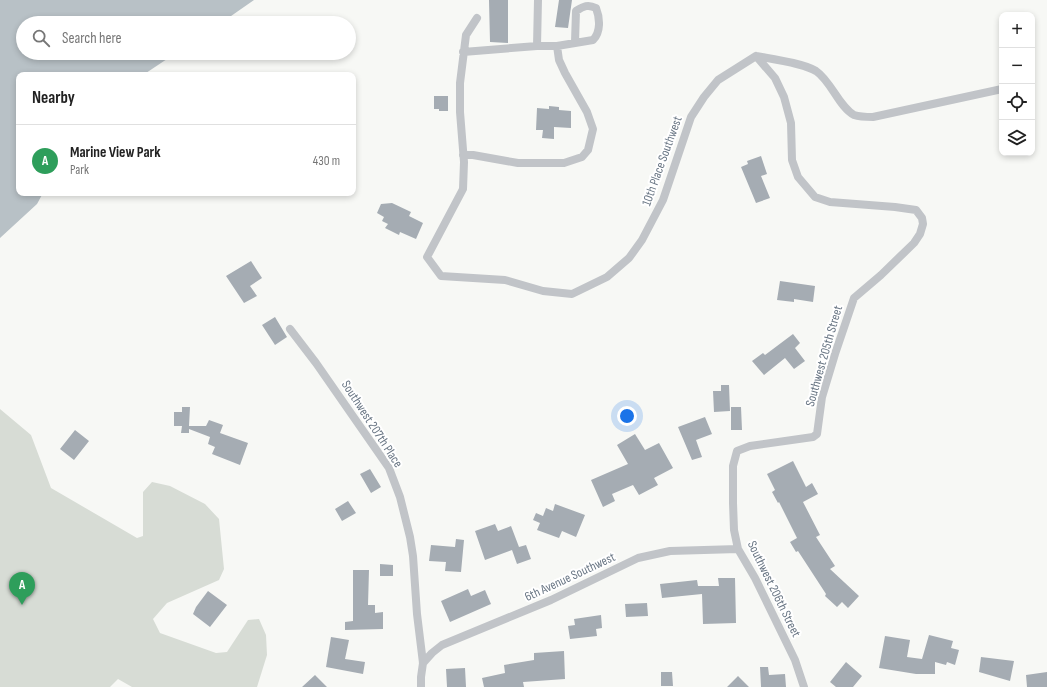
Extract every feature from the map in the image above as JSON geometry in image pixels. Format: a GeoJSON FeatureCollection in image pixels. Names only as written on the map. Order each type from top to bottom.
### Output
{"type":"FeatureCollection","features":[{"type":"Feature","properties":{"kind":"street"},"geometry":{"type":"LineString","coordinates":[[537,46],[538,0]]}},
{"type":"Feature","properties":{"kind":"street"},"geometry":{"type":"LineString","coordinates":[[464,52],[537,46],[557,46],[593,40],[599,30],[599,23],[596,8],[591,5],[584,6],[576,11],[574,42]]}},
{"type":"Feature","properties":{"kind":"street","name":"10th Place Southwest"},"geometry":{"type":"LineString","coordinates":[[477,18],[466,35],[460,83],[460,112],[464,155],[464,189],[427,257],[440,276],[505,280],[544,291],[572,294],[606,277],[629,258],[642,240],[663,200],[691,117],[704,97],[718,80],[756,56]]}},
{"type":"Feature","properties":{"kind":"street"},"geometry":{"type":"LineString","coordinates":[[464,155],[473,155],[518,164],[564,163],[582,157],[588,150],[593,129],[587,112],[559,60],[557,46]]}},
{"type":"Feature","properties":{"kind":"street"},"geometry":{"type":"LineString","coordinates":[[756,56],[790,62],[814,70],[820,75],[847,108],[854,114],[862,117],[873,117],[999,89]]}},
{"type":"Feature","properties":{"kind":"street","name":"Southwest 205th Street"},"geometry":{"type":"LineString","coordinates":[[738,451],[750,446],[813,437],[817,434],[822,397],[854,298],[881,275],[914,243],[920,234],[923,224],[922,218],[916,210],[830,202],[815,197],[798,177],[792,160],[791,123],[781,91],[775,78],[756,56]]}},
{"type":"Feature","properties":{"kind":"street","name":"Southwest 207th Place"},"geometry":{"type":"LineString","coordinates":[[290,329],[316,363],[389,468],[400,497],[410,536],[413,556],[417,614],[423,664],[421,687]]}},
{"type":"Feature","properties":{"kind":"street","name":"Southwest 206th Street"},"geometry":{"type":"LineString","coordinates":[[738,451],[734,466],[733,503],[734,530],[738,549],[755,578],[795,660],[804,687]]}},
{"type":"Feature","properties":{"kind":"street","name":"6th Avenue Southwest"},"geometry":{"type":"LineString","coordinates":[[423,664],[432,653],[442,645],[551,600],[638,558],[670,551],[738,549]]}},
{"type":"Feature","properties":{"kind":"shaded area"},"geometry":{"type":"Polygon","coordinates":[[[0,0],[254,0],[231,16],[16,16],[16,60],[166,60],[148,72],[16,72],[16,196],[41,196],[37,204],[0,238],[0,0]]]}},
{"type":"Feature","properties":{"kind":"shaded area"},"geometry":{"type":"Polygon","coordinates":[[[0,409],[31,435],[51,488],[137,538],[143,536],[143,492],[152,482],[170,486],[205,504],[219,519],[224,569],[219,580],[167,603],[153,619],[160,633],[216,653],[227,652],[248,620],[259,619],[266,635],[267,655],[257,687],[132,687],[118,679],[110,687],[0,687],[0,409]]]}},
{"type":"Feature","properties":{"kind":"building"},"geometry":{"type":"Polygon","coordinates":[[[489,0],[508,0],[508,43],[490,42],[489,0]]]}},
{"type":"Feature","properties":{"kind":"building"},"geometry":{"type":"Polygon","coordinates":[[[559,0],[572,0],[568,28],[555,27],[559,0]]]}},
{"type":"Feature","properties":{"kind":"building"},"geometry":{"type":"Polygon","coordinates":[[[434,96],[448,96],[448,111],[439,111],[439,109],[434,109],[434,96]]]}},
{"type":"Feature","properties":{"kind":"building"},"geometry":{"type":"Polygon","coordinates":[[[549,106],[559,107],[559,110],[571,111],[571,128],[554,127],[554,139],[542,138],[543,130],[536,130],[537,108],[549,109],[549,106]]]}},
{"type":"Feature","properties":{"kind":"building"},"geometry":{"type":"Polygon","coordinates":[[[761,156],[767,174],[761,176],[770,198],[756,203],[741,167],[748,164],[747,161],[761,156]]]}},
{"type":"Feature","properties":{"kind":"building"},"geometry":{"type":"Polygon","coordinates":[[[392,203],[411,212],[409,216],[423,223],[416,239],[400,232],[399,235],[385,228],[388,224],[382,221],[384,217],[377,213],[381,204],[392,203]]]}},
{"type":"Feature","properties":{"kind":"building"},"geometry":{"type":"Polygon","coordinates":[[[251,261],[262,278],[250,286],[257,296],[244,303],[226,276],[251,261]]]}},
{"type":"Feature","properties":{"kind":"building"},"geometry":{"type":"Polygon","coordinates":[[[780,281],[815,286],[813,302],[794,299],[794,302],[777,300],[780,281]]]}},
{"type":"Feature","properties":{"kind":"building"},"geometry":{"type":"Polygon","coordinates":[[[275,317],[287,337],[275,345],[262,325],[275,317]]]}},
{"type":"Feature","properties":{"kind":"building"},"geometry":{"type":"Polygon","coordinates":[[[793,334],[800,343],[795,348],[805,361],[794,369],[785,358],[764,375],[752,361],[763,353],[765,355],[793,334]]]}},
{"type":"Feature","properties":{"kind":"building"},"geometry":{"type":"Polygon","coordinates":[[[721,385],[729,385],[730,411],[714,412],[713,391],[721,391],[721,385]]]}},
{"type":"Feature","properties":{"kind":"building"},"geometry":{"type":"Polygon","coordinates":[[[182,407],[190,407],[189,426],[206,426],[209,420],[223,425],[220,433],[248,443],[240,465],[212,454],[215,447],[208,444],[210,437],[189,429],[189,433],[181,433],[182,426],[174,426],[174,412],[182,412],[182,407]]]}},
{"type":"Feature","properties":{"kind":"building"},"geometry":{"type":"Polygon","coordinates":[[[731,407],[741,407],[742,430],[731,430],[731,407]]]}},
{"type":"Feature","properties":{"kind":"building"},"geometry":{"type":"Polygon","coordinates":[[[705,417],[712,434],[696,440],[702,457],[692,460],[678,427],[705,417]]]}},
{"type":"Feature","properties":{"kind":"building"},"geometry":{"type":"Polygon","coordinates":[[[75,430],[89,441],[74,460],[60,449],[75,430]]]}},
{"type":"Feature","properties":{"kind":"building"},"geometry":{"type":"Polygon","coordinates":[[[635,434],[645,450],[659,443],[673,468],[654,478],[658,485],[639,495],[633,485],[612,494],[615,501],[603,507],[591,480],[628,464],[617,445],[635,434]]]}},
{"type":"Feature","properties":{"kind":"building"},"geometry":{"type":"Polygon","coordinates":[[[793,461],[806,487],[812,483],[818,494],[803,502],[820,535],[816,537],[835,566],[830,569],[859,596],[848,608],[842,602],[837,607],[825,596],[826,594],[798,551],[796,552],[790,542],[797,538],[779,502],[778,503],[772,492],[775,490],[767,474],[793,461]]]}},
{"type":"Feature","properties":{"kind":"building"},"geometry":{"type":"Polygon","coordinates":[[[370,469],[381,487],[371,493],[360,474],[370,469]]]}},
{"type":"Feature","properties":{"kind":"building"},"geometry":{"type":"Polygon","coordinates":[[[348,501],[356,513],[342,521],[335,509],[348,501]]]}},
{"type":"Feature","properties":{"kind":"building"},"geometry":{"type":"Polygon","coordinates":[[[555,504],[585,515],[576,537],[562,531],[559,538],[537,530],[540,523],[533,520],[536,513],[543,516],[546,508],[553,511],[555,504]]]}},
{"type":"Feature","properties":{"kind":"building"},"geometry":{"type":"Polygon","coordinates":[[[495,524],[498,531],[511,526],[519,547],[526,545],[531,559],[517,564],[512,550],[485,560],[475,531],[495,524]]]}},
{"type":"Feature","properties":{"kind":"building"},"geometry":{"type":"Polygon","coordinates":[[[456,539],[464,540],[461,572],[445,571],[446,562],[429,561],[431,545],[455,547],[456,539]]]}},
{"type":"Feature","properties":{"kind":"building"},"geometry":{"type":"Polygon","coordinates":[[[380,564],[393,565],[393,576],[380,576],[380,564]]]}},
{"type":"Feature","properties":{"kind":"building"},"geometry":{"type":"Polygon","coordinates":[[[353,570],[369,570],[368,605],[375,605],[375,613],[383,612],[383,629],[345,630],[345,622],[353,621],[353,570]]]}},
{"type":"Feature","properties":{"kind":"building"},"geometry":{"type":"Polygon","coordinates":[[[718,578],[735,578],[736,623],[703,624],[702,594],[662,598],[660,584],[697,580],[698,586],[719,586],[718,578]]]}},
{"type":"Feature","properties":{"kind":"building"},"geometry":{"type":"Polygon","coordinates":[[[468,589],[471,596],[485,590],[491,604],[450,622],[441,601],[468,589]]]}},
{"type":"Feature","properties":{"kind":"building"},"geometry":{"type":"Polygon","coordinates":[[[208,591],[227,605],[210,627],[193,614],[196,607],[208,591]]]}},
{"type":"Feature","properties":{"kind":"building"},"geometry":{"type":"Polygon","coordinates":[[[647,603],[648,616],[626,617],[625,604],[647,603]]]}},
{"type":"Feature","properties":{"kind":"building"},"geometry":{"type":"Polygon","coordinates":[[[601,615],[602,628],[596,629],[597,636],[570,639],[568,626],[575,625],[574,619],[601,615]]]}},
{"type":"Feature","properties":{"kind":"building"},"geometry":{"type":"Polygon","coordinates":[[[929,635],[953,641],[951,648],[959,650],[955,665],[947,662],[946,665],[935,662],[935,674],[916,674],[879,668],[885,636],[910,640],[907,657],[922,659],[929,635]]]}},
{"type":"Feature","properties":{"kind":"building"},"geometry":{"type":"Polygon","coordinates":[[[331,637],[349,640],[345,659],[365,662],[363,674],[326,667],[331,637]]]}},
{"type":"Feature","properties":{"kind":"building"},"geometry":{"type":"Polygon","coordinates":[[[564,651],[565,679],[523,682],[524,687],[484,687],[482,678],[505,673],[504,665],[534,660],[534,653],[564,651]]]}},
{"type":"Feature","properties":{"kind":"building"},"geometry":{"type":"Polygon","coordinates":[[[981,657],[1014,661],[1010,681],[979,672],[981,657]]]}},
{"type":"Feature","properties":{"kind":"building"},"geometry":{"type":"Polygon","coordinates":[[[846,662],[862,676],[853,687],[836,687],[830,682],[846,662]]]}},
{"type":"Feature","properties":{"kind":"building"},"geometry":{"type":"Polygon","coordinates":[[[760,667],[768,667],[769,675],[785,674],[786,687],[761,687],[760,667]]]}},
{"type":"Feature","properties":{"kind":"building"},"geometry":{"type":"Polygon","coordinates":[[[465,668],[466,687],[447,687],[446,669],[465,668]]]}},
{"type":"Feature","properties":{"kind":"building"},"geometry":{"type":"Polygon","coordinates":[[[661,672],[672,672],[673,686],[661,686],[661,672]]]}},
{"type":"Feature","properties":{"kind":"building"},"geometry":{"type":"Polygon","coordinates":[[[1047,672],[1047,687],[1027,687],[1026,675],[1047,672]]]}},
{"type":"Feature","properties":{"kind":"building"},"geometry":{"type":"Polygon","coordinates":[[[315,675],[327,687],[302,687],[315,675]]]}},
{"type":"Feature","properties":{"kind":"building"},"geometry":{"type":"Polygon","coordinates":[[[738,676],[749,687],[727,687],[738,676]]]}},
{"type":"Feature","properties":{"kind":"place","name":"Marine View Park"},"geometry":{"type":"Point","coordinates":[22,605]}}]}
